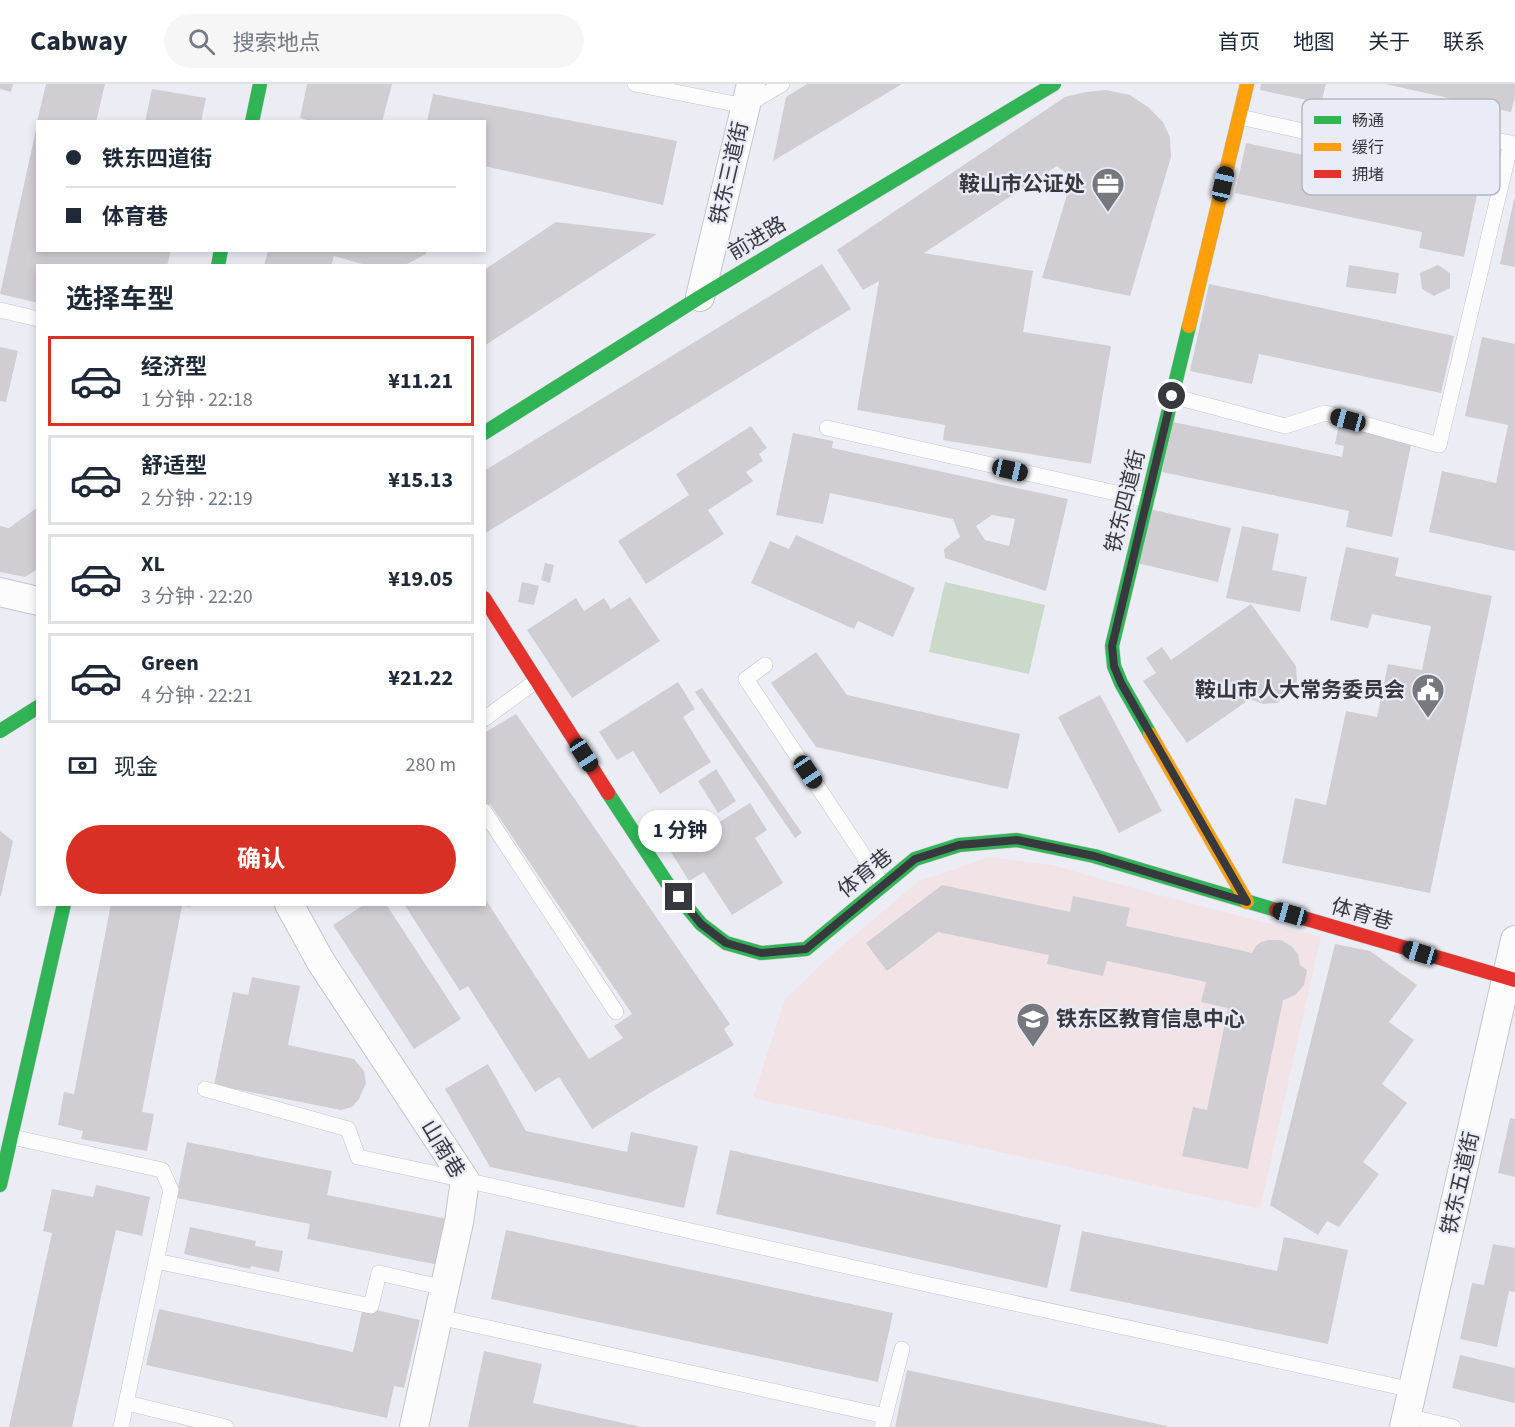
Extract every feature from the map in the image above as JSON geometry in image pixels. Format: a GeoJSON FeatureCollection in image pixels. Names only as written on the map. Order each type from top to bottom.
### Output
{"type":"FeatureCollection","features":[{"type":"Feature","properties":{"kind":"street","name":"前进路"},"geometry":{"type":"LineString","coordinates":[[486,432],[700,297],[1054,84]]}},
{"type":"Feature","properties":{"kind":"street","name":"铁东四道街"},"geometry":{"type":"LineString","coordinates":[[1247,84],[1112,646],[1114,666],[1121,683],[1247,902]]}},
{"type":"Feature","properties":{"kind":"street"},"geometry":{"type":"LineString","coordinates":[[252,120],[260,86]]}},
{"type":"Feature","properties":{"kind":"street","name":"铁东三道街"},"geometry":{"type":"LineString","coordinates":[[700,297],[748,95]]}},
{"type":"Feature","properties":{"kind":"street"},"geometry":{"type":"LineString","coordinates":[[0,592],[36,601]]}},
{"type":"Feature","properties":{"kind":"street","name":"体育巷"},"geometry":{"type":"LineString","coordinates":[[486,601],[667,883],[701,924],[726,943],[761,953],[806,949],[915,859],[959,845],[1017,840],[1094,856],[1510,979]]}},
{"type":"Feature","properties":{"kind":"street"},"geometry":{"type":"LineString","coordinates":[[0,731],[36,708]]}},
{"type":"Feature","properties":{"kind":"street"},"geometry":{"type":"LineString","coordinates":[[0,1185],[64,906]]}},
{"type":"Feature","properties":{"kind":"street","name":"山南巷"},"geometry":{"type":"LineString","coordinates":[[291,906],[321,962],[465,1179],[459,1222],[414,1427]]}},
{"type":"Feature","properties":{"kind":"street","name":"铁东五道街"},"geometry":{"type":"LineString","coordinates":[[1408,1411],[1510,979],[1515,940]]}},
{"type":"Feature","properties":{"kind":"lane"},"geometry":{"type":"LineString","coordinates":[[243,84],[260,86]]}},
{"type":"Feature","properties":{"kind":"lane"},"geometry":{"type":"LineString","coordinates":[[636,84],[748,95],[782,84]]}},
{"type":"Feature","properties":{"kind":"lane"},"geometry":{"type":"LineString","coordinates":[[1239,117],[1302,131]]}},
{"type":"Feature","properties":{"kind":"lane"},"geometry":{"type":"LineString","coordinates":[[1500,141],[1511,143],[1500,189]]}},
{"type":"Feature","properties":{"kind":"lane"},"geometry":{"type":"LineString","coordinates":[[1172,396],[1285,426],[1325,413],[1439,445],[1499,195]]}},
{"type":"Feature","properties":{"kind":"lane"},"geometry":{"type":"LineString","coordinates":[[0,310],[36,319]]}},
{"type":"Feature","properties":{"kind":"lane"},"geometry":{"type":"LineString","coordinates":[[827,428],[1147,501]]}},
{"type":"Feature","properties":{"kind":"lane"},"geometry":{"type":"LineString","coordinates":[[765,665],[746,679],[883,885]]}},
{"type":"Feature","properties":{"kind":"lane"},"geometry":{"type":"LineString","coordinates":[[486,718],[536,681]]}},
{"type":"Feature","properties":{"kind":"lane"},"geometry":{"type":"LineString","coordinates":[[486,814],[616,1012]]}},
{"type":"Feature","properties":{"kind":"lane"},"geometry":{"type":"LineString","coordinates":[[205,1089],[348,1129],[358,1157],[465,1179],[917,1282],[1408,1411],[1453,1427]]}},
{"type":"Feature","properties":{"kind":"lane"},"geometry":{"type":"LineString","coordinates":[[12,1137],[162,1170],[171,1190],[121,1427]]}},
{"type":"Feature","properties":{"kind":"lane"},"geometry":{"type":"LineString","coordinates":[[156,1261],[371,1306],[379,1273],[445,1288]]}},
{"type":"Feature","properties":{"kind":"lane"},"geometry":{"type":"LineString","coordinates":[[439,1317],[884,1421],[902,1350]]}},
{"type":"Feature","properties":{"kind":"lane"},"geometry":{"type":"LineString","coordinates":[[127,1403],[226,1427]]}},
{"type":"Feature","properties":{"kind":"shaded area","name":"铁东区教育信息中心"},"geometry":{"type":"Polygon","coordinates":[[[988,857],[1052,865],[1321,937],[1260,1209],[753,1098],[785,999],[830,956],[920,880],[988,857]]]}},
{"type":"Feature","properties":{"kind":"green space"},"geometry":{"type":"Polygon","coordinates":[[[945,582],[1045,605],[1029,674],[929,652],[945,582]]]}},
{"type":"Feature","properties":{"kind":"building"},"geometry":{"type":"Polygon","coordinates":[[[0,84],[13,84],[11,92],[0,89],[0,84]]]}},
{"type":"Feature","properties":{"kind":"building"},"geometry":{"type":"Polygon","coordinates":[[[46,84],[105,84],[96,120],[37,120],[46,84]]]}},
{"type":"Feature","properties":{"kind":"building"},"geometry":{"type":"Polygon","coordinates":[[[307,84],[392,84],[383,120],[307,120],[300,118],[307,84]]]}},
{"type":"Feature","properties":{"kind":"building"},"geometry":{"type":"Polygon","coordinates":[[[807,84],[902,84],[773,161],[786,97],[807,84]]]}},
{"type":"Feature","properties":{"kind":"building"},"geometry":{"type":"Polygon","coordinates":[[[1261,84],[1326,84],[1322,99],[1302,99],[1260,90],[1261,84]]]}},
{"type":"Feature","properties":{"kind":"building"},"geometry":{"type":"Polygon","coordinates":[[[1385,84],[1515,84],[1511,112],[1500,110],[1500,99],[1452,99],[1385,84]]]}},
{"type":"Feature","properties":{"kind":"building"},"geometry":{"type":"Polygon","coordinates":[[[152,89],[206,98],[201,120],[145,120],[152,89]]]}},
{"type":"Feature","properties":{"kind":"building"},"geometry":{"type":"Polygon","coordinates":[[[1106,90],[1130,95],[1148,107],[1163,122],[1170,137],[1171,157],[1130,296],[1042,278],[1072,178],[1057,166],[924,253],[1033,271],[1023,332],[1111,346],[1091,464],[943,440],[945,425],[857,410],[879,281],[863,290],[837,250],[1065,97],[1106,90]]]}},
{"type":"Feature","properties":{"kind":"building"},"geometry":{"type":"Polygon","coordinates":[[[433,94],[677,141],[663,205],[486,166],[486,120],[427,120],[433,94]]]}},
{"type":"Feature","properties":{"kind":"building"},"geometry":{"type":"Polygon","coordinates":[[[36,130],[36,252],[170,252],[168,264],[36,264],[36,303],[0,294],[36,130]]]}},
{"type":"Feature","properties":{"kind":"building"},"geometry":{"type":"Polygon","coordinates":[[[1246,143],[1302,155],[1302,195],[1477,195],[1464,257],[1419,248],[1422,232],[1235,193],[1246,143]]]}},
{"type":"Feature","properties":{"kind":"building"},"geometry":{"type":"Polygon","coordinates":[[[1515,199],[1515,267],[1500,264],[1515,199]]]}},
{"type":"Feature","properties":{"kind":"building"},"geometry":{"type":"Polygon","coordinates":[[[556,222],[657,234],[486,345],[486,269],[556,222]]]}},
{"type":"Feature","properties":{"kind":"building"},"geometry":{"type":"Polygon","coordinates":[[[268,252],[426,252],[407,264],[362,264],[334,256],[332,264],[264,264],[268,252]]]}},
{"type":"Feature","properties":{"kind":"building"},"geometry":{"type":"Polygon","coordinates":[[[822,264],[851,309],[486,533],[486,470],[822,264]]]}},
{"type":"Feature","properties":{"kind":"building"},"geometry":{"type":"Polygon","coordinates":[[[1349,265],[1399,273],[1396,294],[1346,287],[1349,265]]]}},
{"type":"Feature","properties":{"kind":"building"},"geometry":{"type":"Polygon","coordinates":[[[1438,265],[1450,273],[1450,288],[1434,296],[1422,289],[1420,273],[1438,265]]]}},
{"type":"Feature","properties":{"kind":"building"},"geometry":{"type":"Polygon","coordinates":[[[1209,284],[1454,336],[1441,393],[1259,354],[1252,384],[1190,371],[1209,284]]]}},
{"type":"Feature","properties":{"kind":"building"},"geometry":{"type":"Polygon","coordinates":[[[1482,337],[1515,344],[1515,551],[1429,532],[1442,471],[1496,483],[1508,425],[1465,416],[1482,337]]]}},
{"type":"Feature","properties":{"kind":"building"},"geometry":{"type":"Polygon","coordinates":[[[0,347],[18,351],[6,402],[0,401],[0,347]]]}},
{"type":"Feature","properties":{"kind":"building"},"geometry":{"type":"Polygon","coordinates":[[[1173,422],[1342,457],[1344,446],[1335,444],[1339,425],[1412,440],[1392,537],[1346,527],[1349,511],[1162,472],[1173,422]]]}},
{"type":"Feature","properties":{"kind":"building"},"geometry":{"type":"Polygon","coordinates":[[[751,426],[767,448],[759,454],[763,461],[746,472],[753,481],[708,510],[724,534],[646,584],[618,541],[689,495],[676,474],[751,426]]]}},
{"type":"Feature","properties":{"kind":"building"},"geometry":{"type":"Polygon","coordinates":[[[793,433],[833,441],[832,448],[1068,499],[1046,591],[945,558],[944,549],[960,537],[953,519],[830,493],[823,524],[776,515],[793,433]],[[992,515],[976,526],[985,540],[1009,546],[1015,519],[992,515]]]}},
{"type":"Feature","properties":{"kind":"building"},"geometry":{"type":"Polygon","coordinates":[[[36,508],[36,570],[25,577],[0,572],[0,526],[9,528],[36,508]]]}},
{"type":"Feature","properties":{"kind":"building"},"geometry":{"type":"Polygon","coordinates":[[[1150,509],[1231,528],[1218,582],[1137,563],[1150,509]]]}},
{"type":"Feature","properties":{"kind":"building"},"geometry":{"type":"Polygon","coordinates":[[[1242,526],[1279,534],[1272,570],[1307,577],[1300,612],[1226,598],[1242,526]]]}},
{"type":"Feature","properties":{"kind":"building"},"geometry":{"type":"Polygon","coordinates":[[[796,535],[915,588],[893,637],[858,621],[854,629],[751,583],[770,541],[789,549],[796,535]]]}},
{"type":"Feature","properties":{"kind":"building","name":"鞍山市人大常务委员会"},"geometry":{"type":"Polygon","coordinates":[[[1346,547],[1399,558],[1395,576],[1492,596],[1430,893],[1282,863],[1295,798],[1326,805],[1346,711],[1377,717],[1388,664],[1422,670],[1431,626],[1372,614],[1368,628],[1330,620],[1346,547]]]}},
{"type":"Feature","properties":{"kind":"building"},"geometry":{"type":"Polygon","coordinates":[[[545,563],[554,565],[550,583],[541,580],[545,563]]]}},
{"type":"Feature","properties":{"kind":"building"},"geometry":{"type":"Polygon","coordinates":[[[522,582],[539,586],[534,605],[518,602],[522,582]]]}},
{"type":"Feature","properties":{"kind":"building"},"geometry":{"type":"Polygon","coordinates":[[[630,597],[660,641],[572,698],[527,630],[576,598],[584,611],[604,598],[611,609],[630,597]]]}},
{"type":"Feature","properties":{"kind":"building"},"geometry":{"type":"Polygon","coordinates":[[[1251,604],[1296,666],[1297,682],[1277,703],[1263,704],[1250,699],[1187,743],[1143,681],[1156,673],[1146,658],[1162,647],[1171,660],[1251,604]]]}},
{"type":"Feature","properties":{"kind":"building"},"geometry":{"type":"Polygon","coordinates":[[[816,652],[847,695],[1020,734],[1008,789],[816,747],[771,683],[816,652]]]}},
{"type":"Feature","properties":{"kind":"building"},"geometry":{"type":"Polygon","coordinates":[[[678,682],[695,709],[683,717],[711,762],[660,794],[633,751],[617,760],[599,732],[678,682]]]}},
{"type":"Feature","properties":{"kind":"building"},"geometry":{"type":"Polygon","coordinates":[[[702,688],[802,833],[795,838],[695,692],[702,688]]]}},
{"type":"Feature","properties":{"kind":"building"},"geometry":{"type":"Polygon","coordinates":[[[1100,695],[1162,811],[1119,833],[1058,717],[1100,695]]]}},
{"type":"Feature","properties":{"kind":"building"},"geometry":{"type":"Polygon","coordinates":[[[516,714],[730,1024],[724,1029],[734,1045],[592,1129],[559,1077],[535,1092],[468,986],[460,991],[405,906],[486,906],[486,900],[589,1059],[623,1038],[614,1026],[632,1014],[490,804],[486,807],[486,732],[516,714]]]}},
{"type":"Feature","properties":{"kind":"building"},"geometry":{"type":"Polygon","coordinates":[[[716,769],[736,801],[718,813],[698,781],[716,769]]]}},
{"type":"Feature","properties":{"kind":"building"},"geometry":{"type":"Polygon","coordinates":[[[750,803],[767,830],[755,838],[783,883],[732,915],[704,872],[689,881],[671,852],[750,803]]]}},
{"type":"Feature","properties":{"kind":"building"},"geometry":{"type":"Polygon","coordinates":[[[0,831],[13,841],[1,896],[0,896],[0,831]]]}},
{"type":"Feature","properties":{"kind":"building"},"geometry":{"type":"Polygon","coordinates":[[[942,885],[1070,912],[1073,896],[1130,908],[1126,926],[1252,953],[1261,942],[1269,940],[1281,940],[1291,946],[1298,954],[1300,965],[1307,970],[1304,985],[1295,995],[1283,1000],[1248,1169],[1182,1156],[1193,1107],[1207,1110],[1228,1008],[1201,1002],[1206,982],[1107,961],[1103,976],[1047,964],[1049,955],[938,932],[887,971],[866,943],[942,885]]]}},
{"type":"Feature","properties":{"kind":"building"},"geometry":{"type":"Polygon","coordinates":[[[111,906],[182,906],[142,1112],[154,1114],[147,1151],[81,1139],[83,1131],[58,1125],[64,1092],[74,1094],[111,906]]]}},
{"type":"Feature","properties":{"kind":"building"},"geometry":{"type":"Polygon","coordinates":[[[362,906],[387,906],[461,1019],[414,1049],[333,925],[362,906]]]}},
{"type":"Feature","properties":{"kind":"building"},"geometry":{"type":"Polygon","coordinates":[[[1335,944],[1370,951],[1417,985],[1389,1022],[1414,1040],[1382,1084],[1407,1103],[1363,1162],[1379,1174],[1339,1227],[1327,1221],[1318,1235],[1270,1205],[1335,944]]]}},
{"type":"Feature","properties":{"kind":"building"},"geometry":{"type":"Polygon","coordinates":[[[252,977],[300,986],[288,1045],[354,1059],[364,1071],[366,1083],[359,1099],[352,1107],[341,1110],[214,1085],[233,992],[248,995],[252,977]]]}},
{"type":"Feature","properties":{"kind":"building"},"geometry":{"type":"Polygon","coordinates":[[[488,1064],[526,1131],[627,1152],[631,1132],[698,1146],[684,1208],[490,1167],[445,1089],[488,1064]]]}},
{"type":"Feature","properties":{"kind":"building"},"geometry":{"type":"Polygon","coordinates":[[[1510,1118],[1515,1119],[1515,1177],[1498,1173],[1510,1118]]]}},
{"type":"Feature","properties":{"kind":"building"},"geometry":{"type":"Polygon","coordinates":[[[187,1142],[332,1171],[327,1195],[453,1220],[444,1266],[307,1239],[310,1224],[176,1198],[187,1142]]]}},
{"type":"Feature","properties":{"kind":"building"},"geometry":{"type":"Polygon","coordinates":[[[730,1150],[1061,1225],[1047,1288],[716,1214],[730,1150]]]}},
{"type":"Feature","properties":{"kind":"building"},"geometry":{"type":"Polygon","coordinates":[[[96,1185],[150,1197],[142,1236],[116,1230],[72,1427],[9,1427],[52,1233],[43,1231],[52,1189],[93,1197],[96,1185]]]}},
{"type":"Feature","properties":{"kind":"building"},"geometry":{"type":"Polygon","coordinates":[[[190,1227],[256,1241],[255,1246],[283,1251],[279,1272],[251,1266],[250,1269],[184,1254],[190,1227]]]}},
{"type":"Feature","properties":{"kind":"building"},"geometry":{"type":"Polygon","coordinates":[[[506,1230],[893,1313],[878,1382],[491,1299],[506,1230]]]}},
{"type":"Feature","properties":{"kind":"building"},"geometry":{"type":"Polygon","coordinates":[[[1082,1231],[1277,1271],[1284,1237],[1348,1250],[1328,1344],[1070,1291],[1082,1231]]]}},
{"type":"Feature","properties":{"kind":"building"},"geometry":{"type":"Polygon","coordinates":[[[1493,1244],[1515,1248],[1515,1292],[1509,1291],[1497,1347],[1460,1339],[1472,1283],[1484,1285],[1493,1244]]]}},
{"type":"Feature","properties":{"kind":"building"},"geometry":{"type":"Polygon","coordinates":[[[363,1307],[420,1320],[404,1388],[394,1386],[387,1418],[146,1365],[159,1309],[353,1352],[363,1307]]]}},
{"type":"Feature","properties":{"kind":"building"},"geometry":{"type":"Polygon","coordinates":[[[484,1351],[542,1364],[533,1403],[641,1427],[468,1427],[484,1351]]]}},
{"type":"Feature","properties":{"kind":"building"},"geometry":{"type":"Polygon","coordinates":[[[1460,1355],[1515,1368],[1515,1403],[1452,1388],[1460,1355]]]}},
{"type":"Feature","properties":{"kind":"building"},"geometry":{"type":"Polygon","coordinates":[[[907,1370],[1167,1426],[1167,1427],[895,1427],[907,1370]]]}},
{"type":"Feature","properties":{"kind":"traffic: fast"},"geometry":{"type":"LineString","coordinates":[[252,120],[260,84]]}},
{"type":"Feature","properties":{"kind":"traffic: fast"},"geometry":{"type":"LineString","coordinates":[[486,432],[700,297],[1054,84]]}},
{"type":"Feature","properties":{"kind":"traffic: fast"},"geometry":{"type":"LineString","coordinates":[[218,264],[221,252]]}},
{"type":"Feature","properties":{"kind":"traffic: fast"},"geometry":{"type":"LineString","coordinates":[[1150,734],[1121,683],[1114,666],[1112,646],[1189,326]]}},
{"type":"Feature","properties":{"kind":"traffic: fast"},"geometry":{"type":"LineString","coordinates":[[0,731],[36,708]]}},
{"type":"Feature","properties":{"kind":"traffic: fast"},"geometry":{"type":"LineString","coordinates":[[608,793],[667,883],[701,924],[726,943],[761,953],[806,949],[915,859],[959,845],[1017,840],[1094,856],[1276,910]]}},
{"type":"Feature","properties":{"kind":"traffic: fast"},"geometry":{"type":"LineString","coordinates":[[0,1185],[64,906]]}},
{"type":"Feature","properties":{"kind":"traffic: slow"},"geometry":{"type":"LineString","coordinates":[[1189,326],[1247,84]]}},
{"type":"Feature","properties":{"kind":"traffic: slow"},"geometry":{"type":"LineString","coordinates":[[1150,734],[1247,902]]}},
{"type":"Feature","properties":{"kind":"traffic: jam"},"geometry":{"type":"LineString","coordinates":[[486,601],[608,793]]}},
{"type":"Feature","properties":{"kind":"traffic: jam"},"geometry":{"type":"LineString","coordinates":[[1276,910],[1515,980]]}},
{"type":"Feature","properties":{"kind":"place","name":"鞍山市公证处"},"geometry":{"type":"Point","coordinates":[1108,213]}},
{"type":"Feature","properties":{"kind":"place","name":"鞍山市人大常务委员会"},"geometry":{"type":"Point","coordinates":[1428,719]}},
{"type":"Feature","properties":{"kind":"place","name":"铁东区教育信息中心"},"geometry":{"type":"Point","coordinates":[1033,1048]}},
{"type":"Feature","properties":{"kind":"route"},"geometry":{"type":"LineString","coordinates":[[679,897],[701,924],[726,943],[761,953],[806,949],[915,859],[959,845],[1017,840],[1094,856],[1247,902],[1121,683],[1114,666],[1112,646],[1172,396]]}}]}
